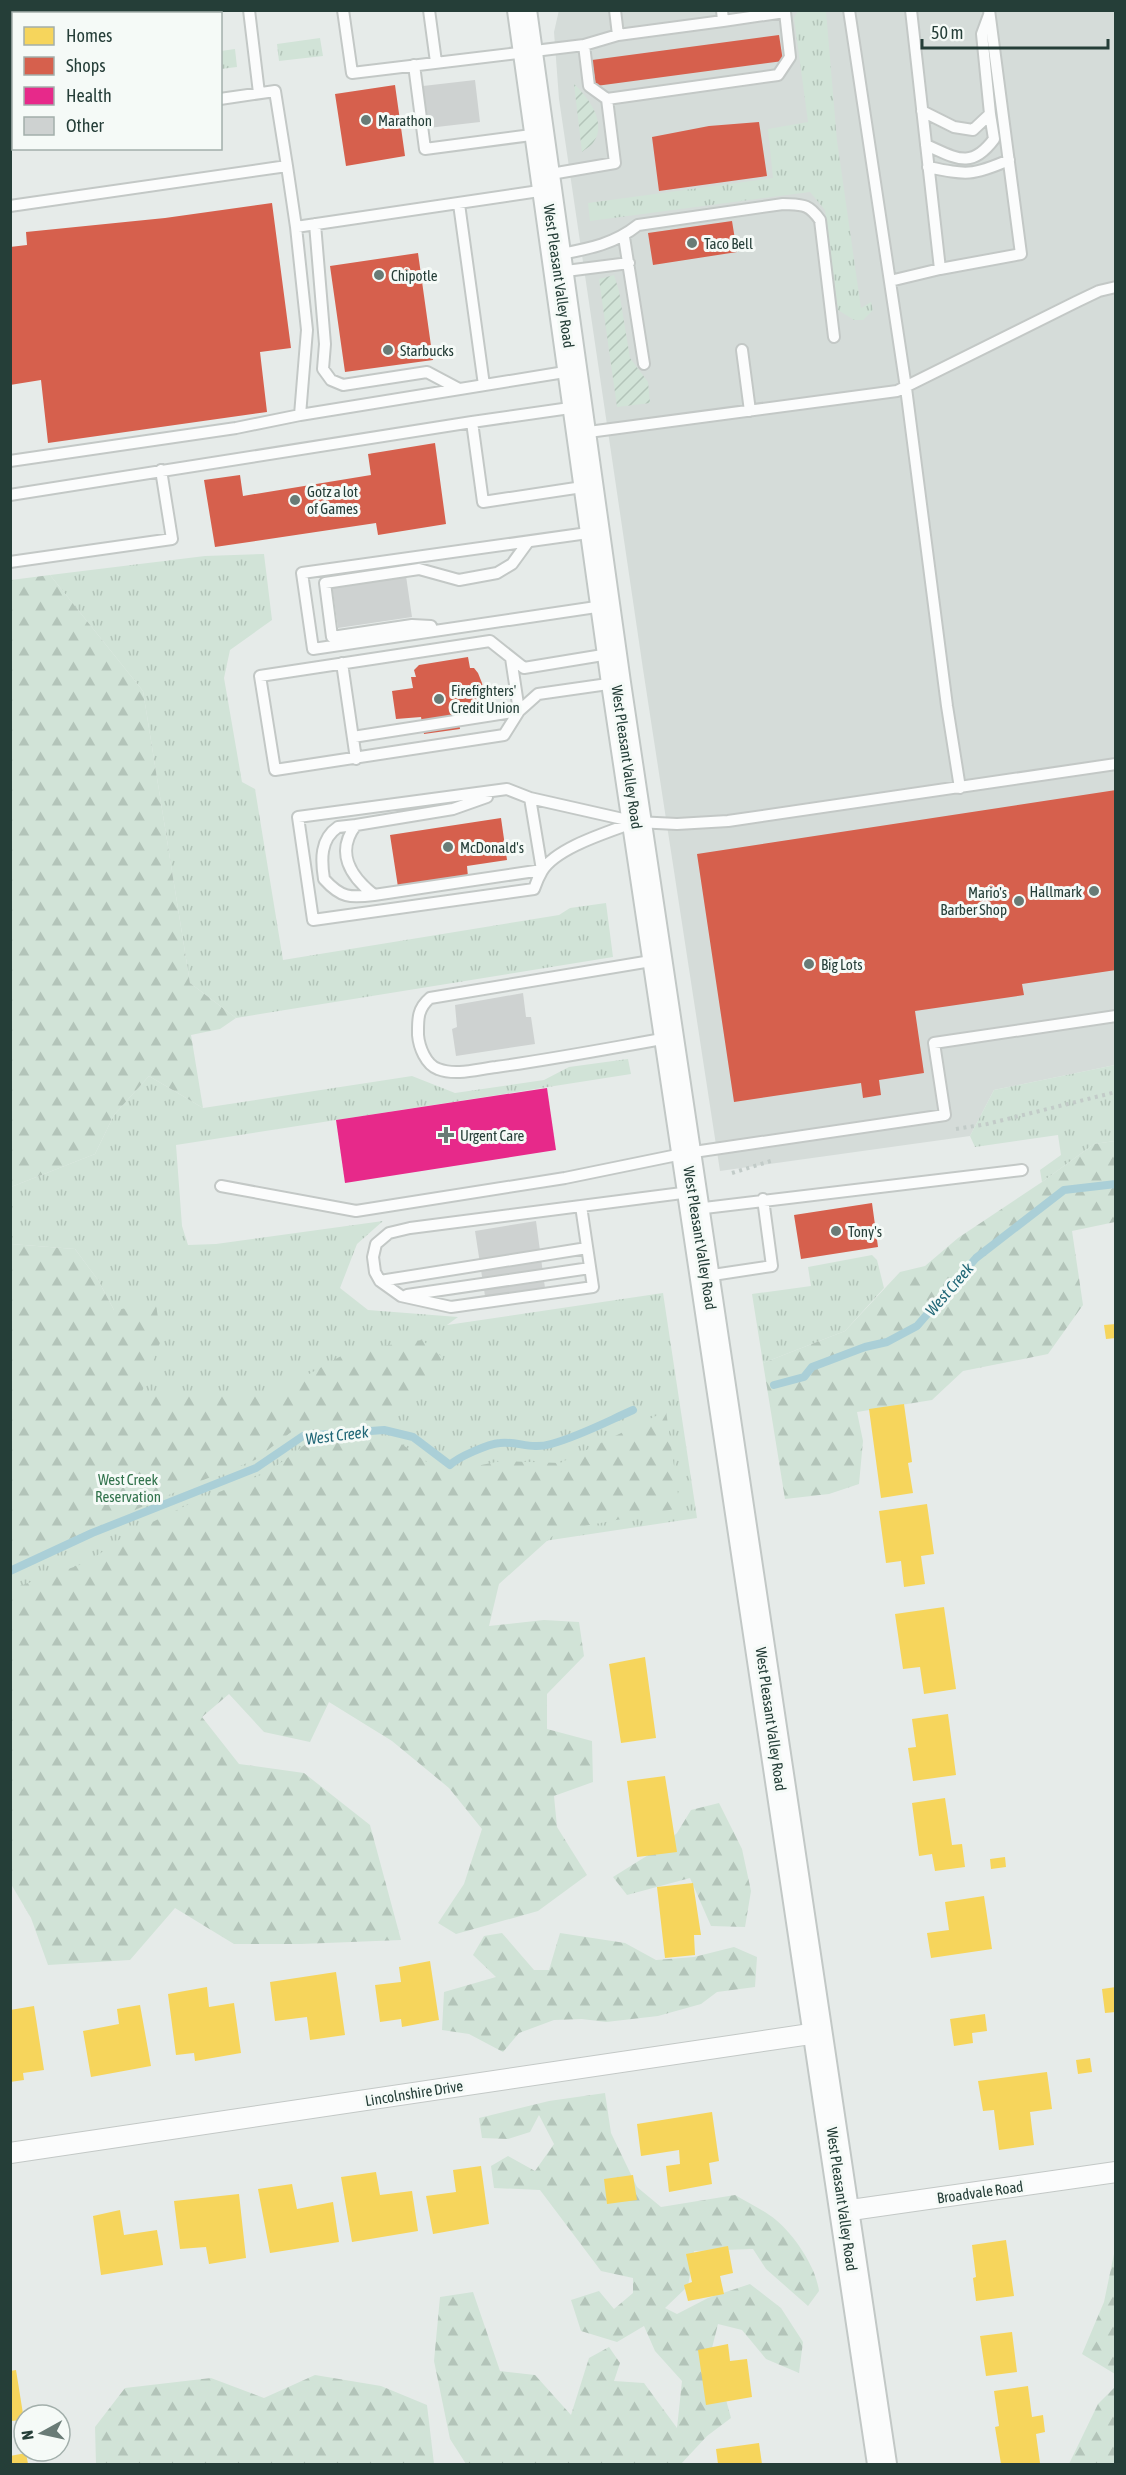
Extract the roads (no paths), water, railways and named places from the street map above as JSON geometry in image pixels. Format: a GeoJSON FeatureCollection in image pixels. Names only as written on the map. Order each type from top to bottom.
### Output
{"type":"FeatureCollection","features":[{"type":"Feature","properties":{"kind":"main road"},"geometry":{"type":"LineString","coordinates":[[134,12],[156,10]]}},
{"type":"Feature","properties":{"kind":"main road","name":"West Pleasant Valley Road"},"geometry":{"type":"LineString","coordinates":[[522,10],[636,822],[706,1276],[882,2464]]}},
{"type":"Feature","properties":{"kind":"street","name":"Lincolnshire Drive"},"geometry":{"type":"LineString","coordinates":[[10,2153],[818,2033]]}},
{"type":"Feature","properties":{"kind":"street","name":"Broadvale Road"},"geometry":{"type":"LineString","coordinates":[[844,2211],[1116,2172]]}},
{"type":"Feature","properties":{"kind":"lane"},"geometry":{"type":"LineString","coordinates":[[249,10],[259,93]]}},
{"type":"Feature","properties":{"kind":"lane"},"geometry":{"type":"LineString","coordinates":[[343,10],[352,73],[584,45],[618,35],[722,16],[784,11],[790,57],[778,75],[607,99],[589,86],[584,45]]}},
{"type":"Feature","properties":{"kind":"lane"},"geometry":{"type":"LineString","coordinates":[[429,10],[436,62]]}},
{"type":"Feature","properties":{"kind":"lane"},"geometry":{"type":"LineString","coordinates":[[615,10],[618,35]]}},
{"type":"Feature","properties":{"kind":"lane"},"geometry":{"type":"LineString","coordinates":[[849,10],[906,388],[947,706],[960,788]]}},
{"type":"Feature","properties":{"kind":"lane"},"geometry":{"type":"LineString","coordinates":[[910,10],[940,269]]}},
{"type":"Feature","properties":{"kind":"lane"},"geometry":{"type":"LineString","coordinates":[[890,281],[1021,254],[989,12]]}},
{"type":"Feature","properties":{"kind":"lane"},"geometry":{"type":"LineString","coordinates":[[926,145],[961,160],[983,154],[994,139],[982,34],[989,12]]}},
{"type":"Feature","properties":{"kind":"lane"},"geometry":{"type":"LineString","coordinates":[[414,64],[425,149],[539,134]]}},
{"type":"Feature","properties":{"kind":"lane"},"geometry":{"type":"LineString","coordinates":[[222,99],[275,91],[296,227],[307,330],[300,415]]}},
{"type":"Feature","properties":{"kind":"lane"},"geometry":{"type":"LineString","coordinates":[[296,227],[459,204],[615,162],[607,99]]}},
{"type":"Feature","properties":{"kind":"lane"},"geometry":{"type":"LineString","coordinates":[[922,111],[954,128],[973,129],[990,114]]}},
{"type":"Feature","properties":{"kind":"lane"},"geometry":{"type":"LineString","coordinates":[[928,167],[964,175],[984,171],[1009,160]]}},
{"type":"Feature","properties":{"kind":"lane"},"geometry":{"type":"LineString","coordinates":[[10,206],[287,166]]}},
{"type":"Feature","properties":{"kind":"lane"},"geometry":{"type":"LineString","coordinates":[[459,204],[484,385]]}},
{"type":"Feature","properties":{"kind":"lane"},"geometry":{"type":"LineString","coordinates":[[557,263],[624,237],[638,225],[783,204],[802,205],[812,208],[820,220],[834,337]]}},
{"type":"Feature","properties":{"kind":"lane"},"geometry":{"type":"LineString","coordinates":[[315,224],[325,344],[323,369],[331,380],[343,385],[427,372],[459,389]]}},
{"type":"Feature","properties":{"kind":"lane"},"geometry":{"type":"LineString","coordinates":[[624,237],[644,364]]}},
{"type":"Feature","properties":{"kind":"lane"},"geometry":{"type":"LineString","coordinates":[[557,263],[629,263]]}},
{"type":"Feature","properties":{"kind":"lane"},"geometry":{"type":"LineString","coordinates":[[10,495],[472,422],[579,420],[750,411],[881,394],[906,388],[1076,302],[1100,291],[1116,287]]}},
{"type":"Feature","properties":{"kind":"lane"},"geometry":{"type":"LineString","coordinates":[[742,350],[750,411]]}},
{"type":"Feature","properties":{"kind":"lane"},"geometry":{"type":"LineString","coordinates":[[10,462],[236,428],[300,415],[572,371]]}},
{"type":"Feature","properties":{"kind":"lane"},"geometry":{"type":"LineString","coordinates":[[472,422],[483,502],[589,486]]}},
{"type":"Feature","properties":{"kind":"lane"},"geometry":{"type":"LineString","coordinates":[[10,562],[172,539],[161,470]]}},
{"type":"Feature","properties":{"kind":"lane"},"geometry":{"type":"LineString","coordinates":[[595,532],[302,573],[314,649],[605,606]]}},
{"type":"Feature","properties":{"kind":"lane"},"geometry":{"type":"LineString","coordinates":[[463,626],[412,625],[332,637],[325,583],[419,569],[459,580],[497,573],[512,564],[528,542]]}},
{"type":"Feature","properties":{"kind":"lane"},"geometry":{"type":"LineString","coordinates":[[612,654],[524,668],[490,641],[260,676],[275,770],[504,735],[519,711],[538,694],[616,683]]}},
{"type":"Feature","properties":{"kind":"lane"},"geometry":{"type":"LineString","coordinates":[[511,658],[519,711]]}},
{"type":"Feature","properties":{"kind":"lane"},"geometry":{"type":"LineString","coordinates":[[342,663],[356,759]]}},
{"type":"Feature","properties":{"kind":"lane"},"geometry":{"type":"LineString","coordinates":[[353,737],[519,711]]}},
{"type":"Feature","properties":{"kind":"lane"},"geometry":{"type":"LineString","coordinates":[[636,822],[596,837],[557,856],[543,870],[534,889],[313,920],[298,817],[507,789],[530,798],[636,822],[677,824],[728,821],[1116,764]]}},
{"type":"Feature","properties":{"kind":"lane"},"geometry":{"type":"LineString","coordinates":[[507,789],[453,809],[339,827],[326,842],[321,855],[324,879],[343,896],[354,898],[543,870]]}},
{"type":"Feature","properties":{"kind":"lane"},"geometry":{"type":"LineString","coordinates":[[530,798],[543,870]]}},
{"type":"Feature","properties":{"kind":"lane"},"geometry":{"type":"LineString","coordinates":[[356,825],[348,835],[344,846],[345,856],[362,886],[374,895]]}},
{"type":"Feature","properties":{"kind":"lane"},"geometry":{"type":"LineString","coordinates":[[658,960],[430,998],[422,1004],[418,1016],[418,1040],[425,1059],[435,1069],[452,1073],[669,1038]]}},
{"type":"Feature","properties":{"kind":"lane"},"geometry":{"type":"LineString","coordinates":[[221,1186],[356,1211],[565,1178],[687,1153],[945,1115],[934,1043],[1116,1016]]}},
{"type":"Feature","properties":{"kind":"lane"},"geometry":{"type":"LineString","coordinates":[[581,1206],[593,1287],[451,1306],[401,1296],[380,1281],[375,1272],[373,1257],[376,1244],[389,1233],[410,1228],[581,1206],[764,1199],[1022,1170]]}},
{"type":"Feature","properties":{"kind":"lane"},"geometry":{"type":"LineString","coordinates":[[706,1276],[772,1266],[764,1199]]}},
{"type":"Feature","properties":{"kind":"lane"},"geometry":{"type":"LineString","coordinates":[[380,1281],[587,1248]]}},
{"type":"Feature","properties":{"kind":"lane"},"geometry":{"type":"LineString","coordinates":[[401,1296],[590,1268]]}},
{"type":"Feature","properties":{"kind":"waterway","name":"West Creek"},"geometry":{"type":"LineString","coordinates":[[774,1385],[804,1377],[812,1367],[865,1347],[887,1342],[917,1326],[976,1258],[1064,1190],[1116,1184]]}},
{"type":"Feature","properties":{"kind":"waterway","name":"West Creek"},"geometry":{"type":"LineString","coordinates":[[10,1571],[92,1533],[256,1468],[303,1436],[384,1430],[413,1437],[450,1465],[466,1455],[495,1444],[544,1446],[562,1441],[633,1410]]}},
{"type":"Feature","properties":{"kind":"place","name":"Marathon"},"geometry":{"type":"Point","coordinates":[366,120]}},
{"type":"Feature","properties":{"kind":"place","name":"Taco Bell"},"geometry":{"type":"Point","coordinates":[692,243]}},
{"type":"Feature","properties":{"kind":"place","name":"Chipotle"},"geometry":{"type":"Point","coordinates":[379,275]}},
{"type":"Feature","properties":{"kind":"place","name":"Starbucks"},"geometry":{"type":"Point","coordinates":[388,350]}},
{"type":"Feature","properties":{"kind":"place","name":"Gotz a lot of Games"},"geometry":{"type":"Point","coordinates":[295,500]}},
{"type":"Feature","properties":{"kind":"place","name":"Firefighters' Credit Union"},"geometry":{"type":"Point","coordinates":[439,699]}},
{"type":"Feature","properties":{"kind":"place","name":"McDonald's"},"geometry":{"type":"Point","coordinates":[448,847]}},
{"type":"Feature","properties":{"kind":"place","name":"Hallmark"},"geometry":{"type":"Point","coordinates":[1094,891]}},
{"type":"Feature","properties":{"kind":"place","name":"Mario's Barber Shop"},"geometry":{"type":"Point","coordinates":[1019,901]}},
{"type":"Feature","properties":{"kind":"place","name":"Big Lots"},"geometry":{"type":"Point","coordinates":[809,964]}},
{"type":"Feature","properties":{"kind":"place","name":"Urgent Care"},"geometry":{"type":"Point","coordinates":[446,1135]}},
{"type":"Feature","properties":{"kind":"place","name":"Tony's"},"geometry":{"type":"Point","coordinates":[836,1231]}},
{"type":"Feature","properties":{"kind":"park label","name":"West Creek Reservation"},"geometry":{"type":"Point","coordinates":[128,1488]}}]}
